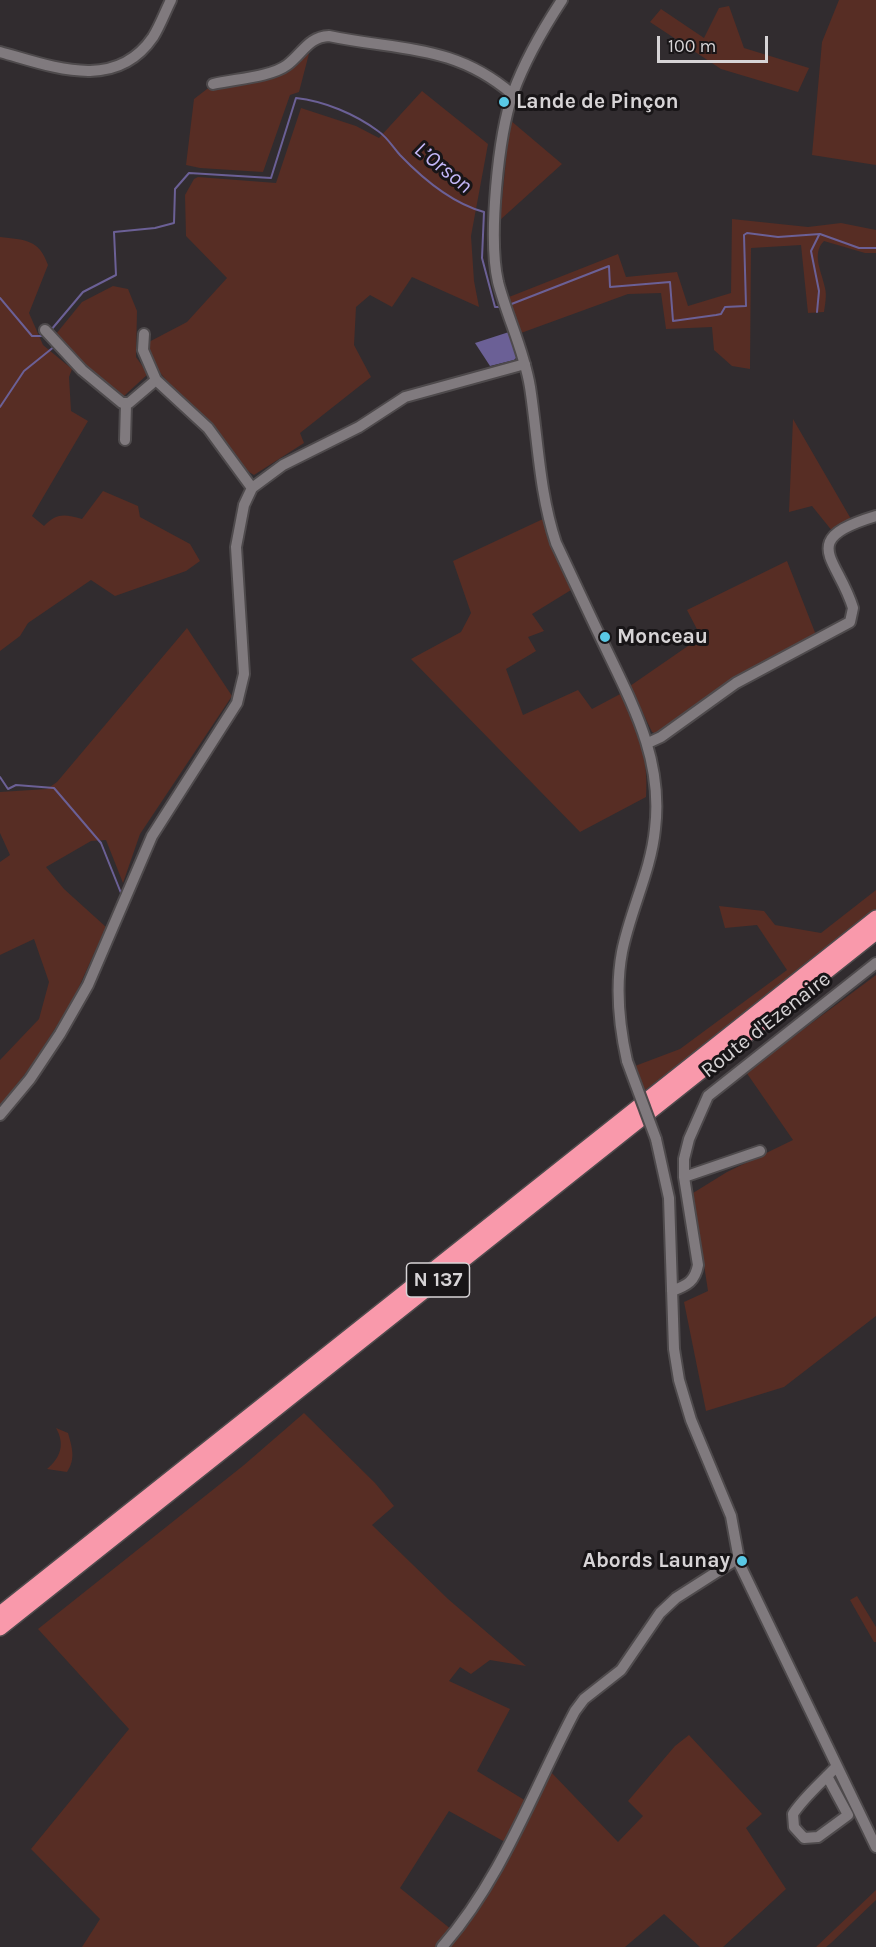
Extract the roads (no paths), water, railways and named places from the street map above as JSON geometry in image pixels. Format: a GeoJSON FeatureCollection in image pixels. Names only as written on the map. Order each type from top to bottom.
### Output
{"type":"FeatureCollection","features":[{"type":"Feature","properties":{"kind":"highway","name":"N 137"},"geometry":{"type":"LineString","coordinates":[[0,1614],[876,918]]}},
{"type":"Feature","properties":{"kind":"highway","name":"N 137"},"geometry":{"type":"LineString","coordinates":[[0,1628],[876,932]]}},
{"type":"Feature","properties":{"kind":"street"},"geometry":{"type":"LineString","coordinates":[[0,52],[75,70],[96,73],[106,70],[130,59],[144,47],[153,37],[171,0]]}},
{"type":"Feature","properties":{"kind":"street"},"geometry":{"type":"LineString","coordinates":[[561,0],[512,94],[501,152],[493,230],[494,258],[506,306],[525,364],[542,488],[550,525],[634,707],[648,743],[656,778],[655,830],[622,950],[617,1002],[627,1061],[656,1138],[669,1198],[674,1349],[679,1380],[690,1418],[731,1516],[737,1538],[737,1558],[876,1847]]}},
{"type":"Feature","properties":{"kind":"street"},"geometry":{"type":"LineString","coordinates":[[213,84],[276,72],[288,64],[311,40],[329,36],[439,54],[469,64],[512,94]]}},
{"type":"Feature","properties":{"kind":"street"},"geometry":{"type":"LineString","coordinates":[[48,334],[82,370],[126,404]]}},
{"type":"Feature","properties":{"kind":"street"},"geometry":{"type":"LineString","coordinates":[[144,334],[143,350],[156,380],[208,428],[252,488]]}},
{"type":"Feature","properties":{"kind":"street"},"geometry":{"type":"LineString","coordinates":[[0,1115],[30,1080],[60,1034],[88,985],[152,836],[237,703],[244,674],[236,547],[244,505],[252,488],[283,465],[359,428],[405,397],[525,364]]}},
{"type":"Feature","properties":{"kind":"street"},"geometry":{"type":"LineString","coordinates":[[124,440],[126,404],[156,380]]}},
{"type":"Feature","properties":{"kind":"street"},"geometry":{"type":"LineString","coordinates":[[648,743],[661,737],[736,683],[850,622],[854,608],[832,567],[828,556],[830,544],[847,526],[876,516]]}},
{"type":"Feature","properties":{"kind":"street","name":"Route d'Ezenaire"},"geometry":{"type":"LineString","coordinates":[[672,1291],[692,1282],[696,1276],[698,1264],[684,1177],[684,1159],[689,1139],[708,1096],[876,963]]}},
{"type":"Feature","properties":{"kind":"street"},"geometry":{"type":"LineString","coordinates":[[684,1177],[760,1151]]}},
{"type":"Feature","properties":{"kind":"street"},"geometry":{"type":"LineString","coordinates":[[442,1947],[465,1921],[481,1897],[575,1711],[585,1699],[621,1670],[660,1613],[676,1598],[737,1558]]}},
{"type":"Feature","properties":{"kind":"street"},"geometry":{"type":"LineString","coordinates":[[827,1776],[848,1815],[818,1837],[804,1838],[794,1827],[793,1814],[827,1776],[836,1767]]}},
{"type":"Feature","properties":{"kind":"waterway","name":"L’Orson"},"geometry":{"type":"LineString","coordinates":[[51,330],[83,292],[116,275],[114,232],[155,228],[174,223],[175,189],[189,173],[271,178],[296,98],[328,105],[369,125],[384,136],[409,164],[438,189],[460,203],[484,212],[482,258],[495,307],[500,307]]}},
{"type":"Feature","properties":{"kind":"waterway","name":"L’Orson"},"geometry":{"type":"LineString","coordinates":[[509,305],[609,266],[610,287],[670,282],[673,321],[716,315],[721,314],[725,307],[746,306],[744,235],[747,233],[778,237],[820,234],[859,248],[876,248]]}},
{"type":"Feature","properties":{"kind":"waterway"},"geometry":{"type":"LineString","coordinates":[[817,312],[819,291],[811,251],[819,235]]}},
{"type":"Feature","properties":{"kind":"waterway","name":"L’Orson"},"geometry":{"type":"LineString","coordinates":[[0,298],[32,336],[45,336]]}},
{"type":"Feature","properties":{"kind":"waterway"},"geometry":{"type":"LineString","coordinates":[[0,407],[24,371],[55,346]]}},
{"type":"Feature","properties":{"kind":"waterway"},"geometry":{"type":"LineString","coordinates":[[0,777],[8,789],[16,785],[54,788],[101,843],[121,893]]}},
{"type":"Feature","properties":{"kind":"place","name":"Lande de Pinçon"},"geometry":{"type":"Point","coordinates":[504,102]}},
{"type":"Feature","properties":{"kind":"place","name":"Monceau"},"geometry":{"type":"Point","coordinates":[605,637]}},
{"type":"Feature","properties":{"kind":"place","name":"Abords Launay"},"geometry":{"type":"Point","coordinates":[742,1561]}}]}
